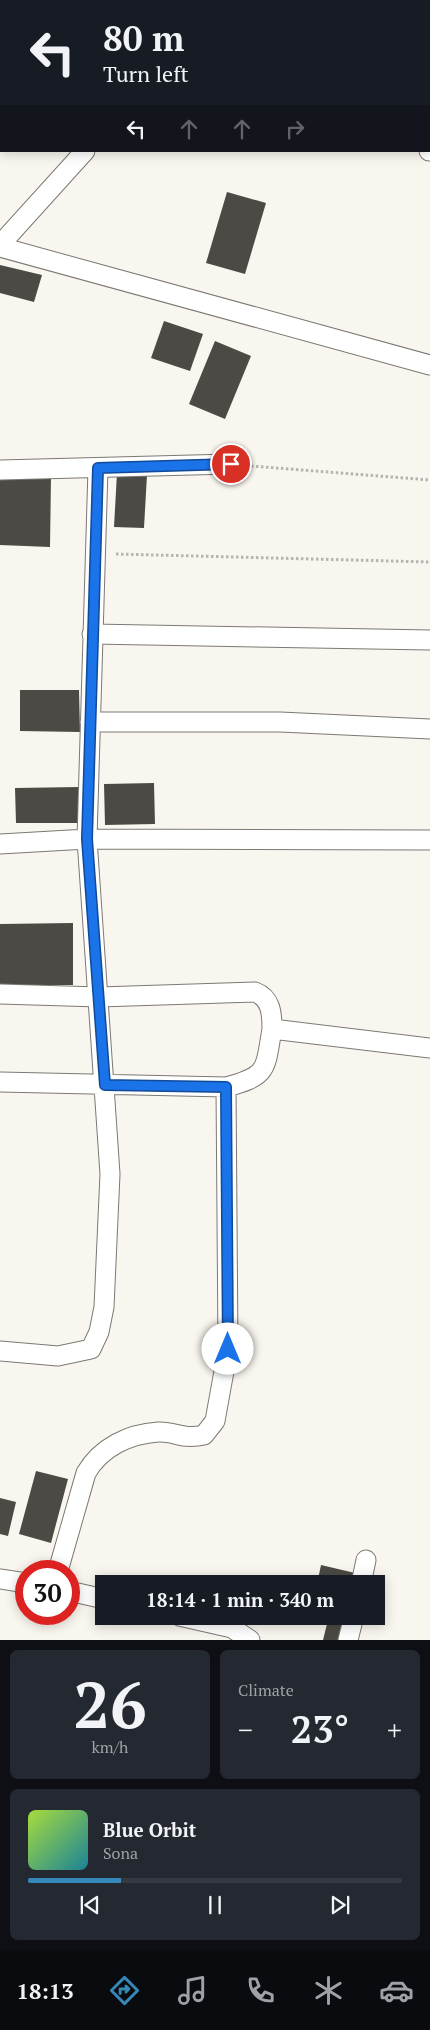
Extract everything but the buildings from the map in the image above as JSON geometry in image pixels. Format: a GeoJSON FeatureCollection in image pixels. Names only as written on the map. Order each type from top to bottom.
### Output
{"type":"FeatureCollection","features":[{"type":"Feature","properties":{"kind":"street"},"geometry":{"type":"LineString","coordinates":[[84,152],[0,246],[430,366]]}},
{"type":"Feature","properties":{"kind":"street"},"geometry":{"type":"LineString","coordinates":[[0,470],[231,464]]}},
{"type":"Feature","properties":{"kind":"street"},"geometry":{"type":"LineString","coordinates":[[0,1351],[58,1356],[91,1349],[99,1332],[104,1307],[110,1174],[87,839],[98,468]]}},
{"type":"Feature","properties":{"kind":"street"},"geometry":{"type":"LineString","coordinates":[[92,634],[430,640]]}},
{"type":"Feature","properties":{"kind":"street"},"geometry":{"type":"LineString","coordinates":[[90,722],[280,722],[430,729]]}},
{"type":"Feature","properties":{"kind":"street"},"geometry":{"type":"LineString","coordinates":[[0,844],[87,839],[430,840]]}},
{"type":"Feature","properties":{"kind":"street"},"geometry":{"type":"LineString","coordinates":[[0,994],[99,997],[255,992],[262,995],[269,1002],[272,1029],[265,1066],[260,1075],[244,1083],[226,1087],[0,1082]]}},
{"type":"Feature","properties":{"kind":"street"},"geometry":{"type":"LineString","coordinates":[[272,1029],[430,1048]]}},
{"type":"Feature","properties":{"kind":"street"},"geometry":{"type":"LineString","coordinates":[[61,1560],[86,1473],[94,1459],[112,1446],[129,1438],[159,1432],[190,1438],[204,1436],[215,1421],[228,1349],[226,1087]]}},
{"type":"Feature","properties":{"kind":"street"},"geometry":{"type":"LineString","coordinates":[[363,1575],[366,1560]]}},
{"type":"Feature","properties":{"kind":"street"},"geometry":{"type":"LineString","coordinates":[[0,1579],[15,1581]]}},
{"type":"Feature","properties":{"kind":"street"},"geometry":{"type":"LineString","coordinates":[[80,1594],[95,1597]]}},
{"type":"Feature","properties":{"kind":"street"},"geometry":{"type":"LineString","coordinates":[[219,1625],[232,1628],[250,1640]]}},
{"type":"Feature","properties":{"kind":"street"},"geometry":{"type":"LineString","coordinates":[[348,1640],[352,1625]]}},
{"type":"Feature","properties":{"kind":"path"},"geometry":{"type":"LineString","coordinates":[[231,464],[430,480]]}},
{"type":"Feature","properties":{"kind":"path"},"geometry":{"type":"LineString","coordinates":[[95,554],[430,562]]}},
{"type":"Feature","properties":{"kind":"route"},"geometry":{"type":"LineString","coordinates":[[228,1349],[226,1087],[105,1085],[87,839],[98,468],[231,464]]}}]}
